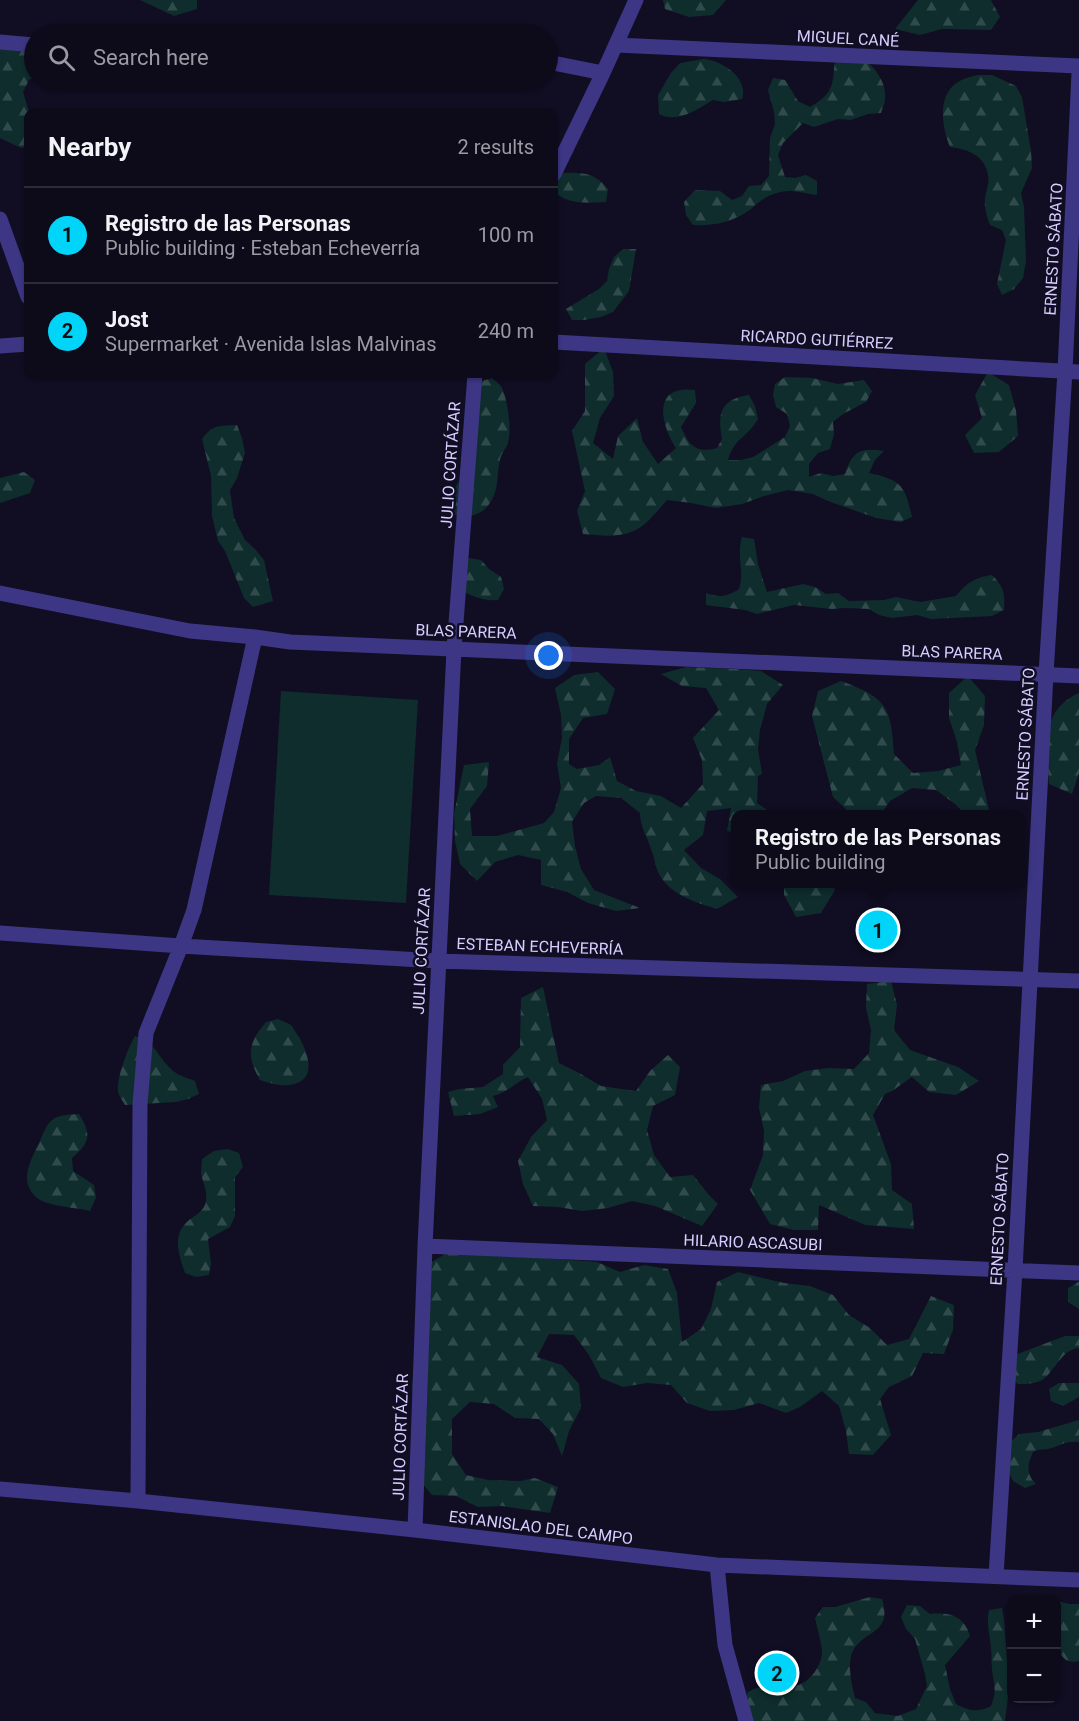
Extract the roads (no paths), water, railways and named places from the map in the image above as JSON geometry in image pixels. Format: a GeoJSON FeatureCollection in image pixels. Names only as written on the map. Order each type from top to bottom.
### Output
{"type":"FeatureCollection","features":[{"type":"Feature","properties":{"kind":"street"},"geometry":{"type":"LineString","coordinates":[[558,166],[636,0]]}},
{"type":"Feature","properties":{"kind":"street"},"geometry":{"type":"LineString","coordinates":[[0,42],[24,44]]}},
{"type":"Feature","properties":{"kind":"street","name":"MIGUEL CANÉ"},"geometry":{"type":"LineString","coordinates":[[616,45],[1079,66]]}},
{"type":"Feature","properties":{"kind":"street"},"geometry":{"type":"LineString","coordinates":[[558,64],[603,74]]}},
{"type":"Feature","properties":{"kind":"street","name":"ERNESTO SÁBATO"},"geometry":{"type":"LineString","coordinates":[[996,1576],[1015,1270],[1046,674],[1072,371],[1079,73]]}},
{"type":"Feature","properties":{"kind":"street"},"geometry":{"type":"LineString","coordinates":[[0,219],[24,286]]}},
{"type":"Feature","properties":{"kind":"street","name":"RICARDO GUTIÉRREZ"},"geometry":{"type":"LineString","coordinates":[[558,342],[1072,371]]}},
{"type":"Feature","properties":{"kind":"street"},"geometry":{"type":"LineString","coordinates":[[0,346],[24,344]]}},
{"type":"Feature","properties":{"kind":"street","name":"JULIO CORTÁZAR"},"geometry":{"type":"LineString","coordinates":[[415,1530],[424,1246],[454,649],[475,378]]}},
{"type":"Feature","properties":{"kind":"street","name":"BLAS PARERA"},"geometry":{"type":"LineString","coordinates":[[0,593],[190,631],[290,642],[1079,676]]}},
{"type":"Feature","properties":{"kind":"street"},"geometry":{"type":"LineString","coordinates":[[138,1501],[141,1092],[146,1033],[194,910],[255,637]]}},
{"type":"Feature","properties":{"kind":"street","name":"ESTEBAN ECHEVERRÍA"},"geometry":{"type":"LineString","coordinates":[[0,933],[438,961],[1079,981]]}},
{"type":"Feature","properties":{"kind":"street","name":"HILARIO ASCASUBI"},"geometry":{"type":"LineString","coordinates":[[424,1246],[1079,1273]]}},
{"type":"Feature","properties":{"kind":"street","name":"ESTANISLAO DEL CAMPO"},"geometry":{"type":"LineString","coordinates":[[0,1489],[415,1530],[717,1565],[1079,1580]]}},
{"type":"Feature","properties":{"kind":"street"},"geometry":{"type":"LineString","coordinates":[[717,1565],[725,1645],[746,1721]]}},
{"type":"Feature","properties":{"kind":"place","name":"Registro de las Personas"},"geometry":{"type":"Point","coordinates":[878,930]}},
{"type":"Feature","properties":{"kind":"place","name":"Jost"},"geometry":{"type":"Point","coordinates":[777,1673]}}]}
